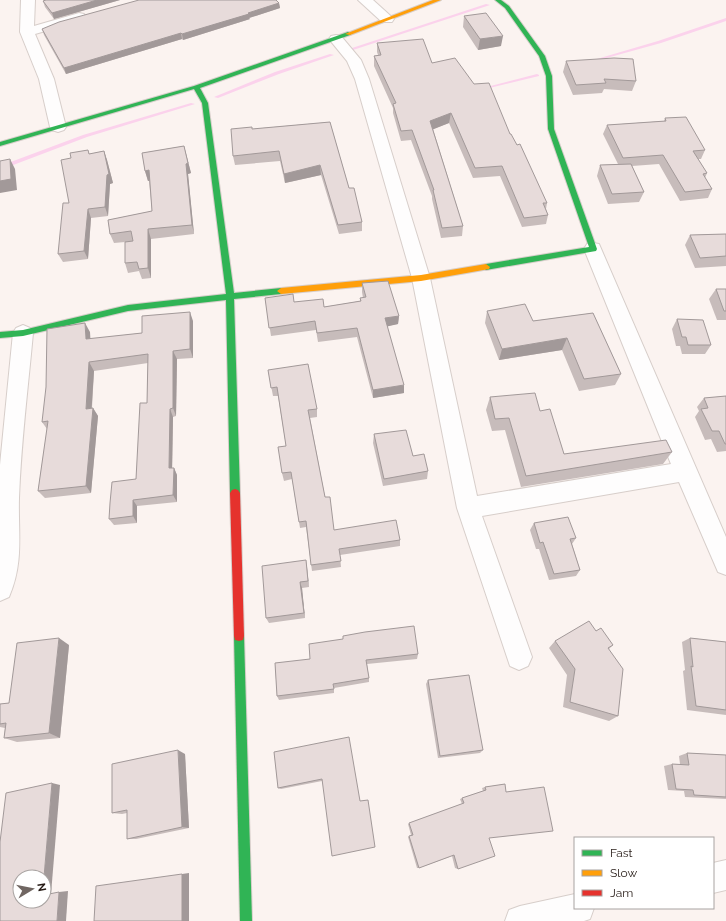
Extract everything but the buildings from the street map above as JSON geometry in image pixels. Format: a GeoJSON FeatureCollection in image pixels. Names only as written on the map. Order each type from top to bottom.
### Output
{"type":"FeatureCollection","features":[{"type":"Feature","properties":{"kind":"street"},"geometry":{"type":"LineString","coordinates":[[28,0],[26,14],[27,32],[44,74],[58,127]]}},
{"type":"Feature","properties":{"kind":"street"},"geometry":{"type":"LineString","coordinates":[[365,0],[387,19]]}},
{"type":"Feature","properties":{"kind":"street"},"geometry":{"type":"LineString","coordinates":[[0,144],[196,87],[336,39],[438,0]]}},
{"type":"Feature","properties":{"kind":"street"},"geometry":{"type":"LineString","coordinates":[[498,0],[507,7],[542,56],[549,76],[551,129],[593,249],[685,471],[726,564]]}},
{"type":"Feature","properties":{"kind":"street"},"geometry":{"type":"LineString","coordinates":[[27,32],[95,13]]}},
{"type":"Feature","properties":{"kind":"street"},"geometry":{"type":"LineString","coordinates":[[336,39],[354,60],[362,78],[421,278],[468,508],[519,657]]}},
{"type":"Feature","properties":{"kind":"street"},"geometry":{"type":"LineString","coordinates":[[196,87],[205,103],[230,296],[246,921]]}},
{"type":"Feature","properties":{"kind":"street"},"geometry":{"type":"LineString","coordinates":[[0,335],[23,333],[128,308],[230,296],[421,278],[593,249]]}},
{"type":"Feature","properties":{"kind":"street"},"geometry":{"type":"LineString","coordinates":[[0,588],[8,557],[8,498],[23,333]]}},
{"type":"Feature","properties":{"kind":"street"},"geometry":{"type":"LineString","coordinates":[[468,508],[685,471]]}},
{"type":"Feature","properties":{"kind":"street"},"geometry":{"type":"LineString","coordinates":[[714,878],[726,875]]}},
{"type":"Feature","properties":{"kind":"street"},"geometry":{"type":"LineString","coordinates":[[520,921],[574,909]]}},
{"type":"Feature","properties":{"kind":"waterway"},"geometry":{"type":"LineString","coordinates":[[351,49],[488,5]]}},
{"type":"Feature","properties":{"kind":"waterway"},"geometry":{"type":"LineString","coordinates":[[592,61],[660,42],[726,19]]}},
{"type":"Feature","properties":{"kind":"waterway"},"geometry":{"type":"LineString","coordinates":[[216,97],[277,73],[332,55]]}},
{"type":"Feature","properties":{"kind":"waterway"},"geometry":{"type":"LineString","coordinates":[[481,89],[537,75]]}},
{"type":"Feature","properties":{"kind":"waterway"},"geometry":{"type":"LineString","coordinates":[[0,168],[85,136],[193,104]]}},
{"type":"Feature","properties":{"kind":"traffic: fast"},"geometry":{"type":"LineString","coordinates":[[486,267],[593,249],[551,129],[549,76],[542,56],[507,7],[498,0]]}},
{"type":"Feature","properties":{"kind":"traffic: fast"},"geometry":{"type":"LineString","coordinates":[[0,144],[196,87],[348,34]]}},
{"type":"Feature","properties":{"kind":"traffic: fast"},"geometry":{"type":"LineString","coordinates":[[196,87],[205,103],[230,296],[235,493]]}},
{"type":"Feature","properties":{"kind":"traffic: fast"},"geometry":{"type":"LineString","coordinates":[[0,335],[23,333],[128,308],[281,291]]}},
{"type":"Feature","properties":{"kind":"traffic: fast"},"geometry":{"type":"LineString","coordinates":[[239,636],[246,921]]}},
{"type":"Feature","properties":{"kind":"traffic: slow"},"geometry":{"type":"LineString","coordinates":[[348,34],[438,0]]}},
{"type":"Feature","properties":{"kind":"traffic: slow"},"geometry":{"type":"LineString","coordinates":[[281,291],[421,278],[486,267]]}},
{"type":"Feature","properties":{"kind":"traffic: jam"},"geometry":{"type":"LineString","coordinates":[[235,493],[239,636]]}}]}
